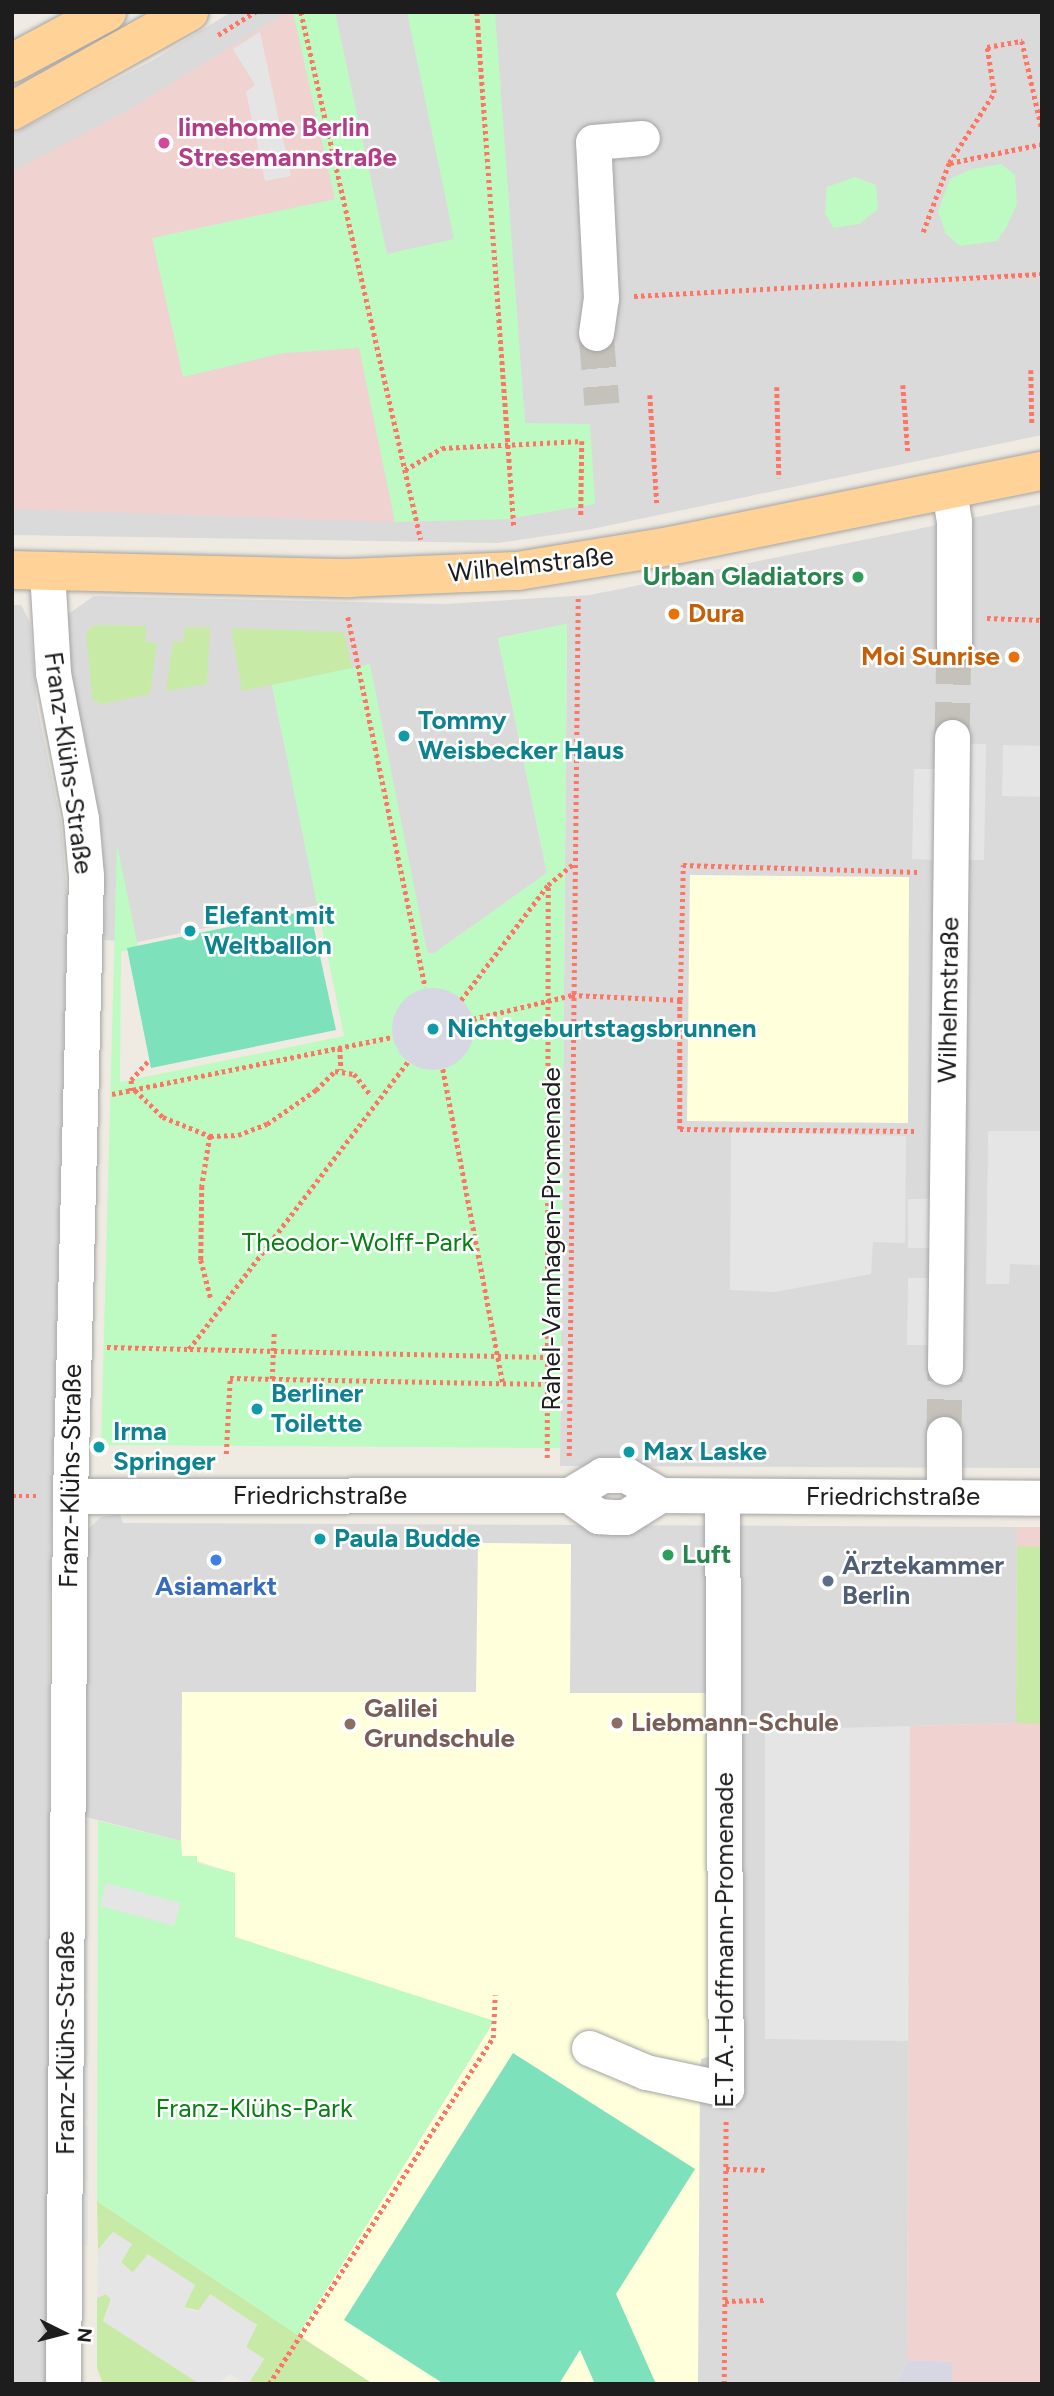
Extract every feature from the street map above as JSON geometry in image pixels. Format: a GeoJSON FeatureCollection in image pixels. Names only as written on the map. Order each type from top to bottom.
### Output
{"type":"FeatureCollection","features":[{"type":"Feature","properties":{"kind":"main road"},"geometry":{"type":"LineString","coordinates":[[12,63],[107,12]]}},
{"type":"Feature","properties":{"kind":"main road"},"geometry":{"type":"LineString","coordinates":[[12,111],[189,12]]}},
{"type":"Feature","properties":{"kind":"main road","name":"Wilhelmstraße"},"geometry":{"type":"LineString","coordinates":[[30,570],[348,578],[573,564],[1042,471]]}},
{"type":"Feature","properties":{"kind":"street"},"geometry":{"type":"LineString","coordinates":[[597,333],[601,298],[593,142],[642,138]]}},
{"type":"Feature","properties":{"kind":"street"},"geometry":{"type":"LineString","coordinates":[[949,490],[954,631]]}},
{"type":"Feature","properties":{"kind":"street","name":"Franz-Klühs-Straße"},"geometry":{"type":"LineString","coordinates":[[30,570],[81,819],[86,876],[70,1496],[62,2384]]}},
{"type":"Feature","properties":{"kind":"street","name":"Wilhelmstraße"},"geometry":{"type":"LineString","coordinates":[[945,1367],[952,737]]}},
{"type":"Feature","properties":{"kind":"street"},"geometry":{"type":"LineString","coordinates":[[944,1434],[944,1497]]}},
{"type":"Feature","properties":{"kind":"street","name":"Friedrichstraße"},"geometry":{"type":"LineString","coordinates":[[70,1496],[569,1495],[602,1475],[626,1475],[660,1495],[1042,1498]]}},
{"type":"Feature","properties":{"kind":"street","name":"E.T.A.-Hoffmann-Promenade"},"geometry":{"type":"LineString","coordinates":[[722,1496],[726,2089]]}},
{"type":"Feature","properties":{"kind":"street"},"geometry":{"type":"LineString","coordinates":[[589,2049],[646,2072],[726,2089]]}},
{"type":"Feature","properties":{"kind":"path"},"geometry":{"type":"LineString","coordinates":[[301,12],[419,533]]}},
{"type":"Feature","properties":{"kind":"path"},"geometry":{"type":"LineString","coordinates":[[477,12],[514,527]]}},
{"type":"Feature","properties":{"kind":"path"},"geometry":{"type":"LineString","coordinates":[[923,232],[948,163],[994,93],[986,47],[1022,41],[1042,130]]}},
{"type":"Feature","properties":{"kind":"path"},"geometry":{"type":"LineString","coordinates":[[948,163],[1042,144]]}},
{"type":"Feature","properties":{"kind":"path"},"geometry":{"type":"LineString","coordinates":[[601,298],[1042,274]]}},
{"type":"Feature","properties":{"kind":"path"},"geometry":{"type":"LineString","coordinates":[[1031,370],[1032,424]]}},
{"type":"Feature","properties":{"kind":"path"},"geometry":{"type":"LineString","coordinates":[[903,385],[908,451]]}},
{"type":"Feature","properties":{"kind":"path"},"geometry":{"type":"LineString","coordinates":[[777,387],[779,478]]}},
{"type":"Feature","properties":{"kind":"path"},"geometry":{"type":"LineString","coordinates":[[650,395],[657,503]]}},
{"type":"Feature","properties":{"kind":"path"},"geometry":{"type":"LineString","coordinates":[[405,470],[442,448],[582,441],[581,517]]}},
{"type":"Feature","properties":{"kind":"path","name":"Rahel-Varnhagen-Promenade"},"geometry":{"type":"LineString","coordinates":[[569,1495],[578,604],[573,564]]}},
{"type":"Feature","properties":{"kind":"path"},"geometry":{"type":"LineString","coordinates":[[348,617],[425,987]]}},
{"type":"Feature","properties":{"kind":"path"},"geometry":{"type":"LineString","coordinates":[[954,631],[1042,620]]}},
{"type":"Feature","properties":{"kind":"path"},"geometry":{"type":"LineString","coordinates":[[461,1000],[548,885],[574,862]]}},
{"type":"Feature","properties":{"kind":"path"},"geometry":{"type":"LineString","coordinates":[[948,1135],[680,1129],[680,1000],[684,865],[950,867]]}},
{"type":"Feature","properties":{"kind":"path"},"geometry":{"type":"LineString","coordinates":[[547,1458],[548,885]]}},
{"type":"Feature","properties":{"kind":"path"},"geometry":{"type":"LineString","coordinates":[[473,1018],[572,995],[680,1000]]}},
{"type":"Feature","properties":{"kind":"path"},"geometry":{"type":"LineString","coordinates":[[81,1095],[133,1090],[392,1037]]}},
{"type":"Feature","properties":{"kind":"path"},"geometry":{"type":"LineString","coordinates":[[340,1048],[341,1070]]}},
{"type":"Feature","properties":{"kind":"path"},"geometry":{"type":"LineString","coordinates":[[150,1059],[131,1080],[133,1090],[163,1117],[210,1136],[238,1135],[267,1124],[341,1070]]}},
{"type":"Feature","properties":{"kind":"path"},"geometry":{"type":"LineString","coordinates":[[189,1349],[408,1062]]}},
{"type":"Feature","properties":{"kind":"path"},"geometry":{"type":"LineString","coordinates":[[443,1069],[503,1383]]}},
{"type":"Feature","properties":{"kind":"path"},"geometry":{"type":"LineString","coordinates":[[341,1070],[364,1082],[372,1096]]}},
{"type":"Feature","properties":{"kind":"path"},"geometry":{"type":"LineString","coordinates":[[210,1136],[202,1186],[201,1260],[211,1299]]}},
{"type":"Feature","properties":{"kind":"path"},"geometry":{"type":"LineString","coordinates":[[272,1379],[274,1332]]}},
{"type":"Feature","properties":{"kind":"path"},"geometry":{"type":"LineString","coordinates":[[74,1347],[548,1357]]}},
{"type":"Feature","properties":{"kind":"path"},"geometry":{"type":"LineString","coordinates":[[226,1454],[230,1378],[548,1384]]}},
{"type":"Feature","properties":{"kind":"path"},"geometry":{"type":"LineString","coordinates":[[269,2384],[493,2038],[495,1995]]}},
{"type":"Feature","properties":{"kind":"path","name":"E.T.A.-Hoffmann-Promenade"},"geometry":{"type":"LineString","coordinates":[[724,2384],[726,2089]]}},
{"type":"Feature","properties":{"kind":"path"},"geometry":{"type":"LineString","coordinates":[[726,2169],[765,2170]]}},
{"type":"Feature","properties":{"kind":"path"},"geometry":{"type":"LineString","coordinates":[[725,2301],[766,2300]]}},
{"type":"Feature","properties":{"kind":"shaded area"},"geometry":{"type":"Polygon","coordinates":[[[231,12],[1042,12],[1042,435],[587,530],[498,543],[12,535],[12,134],[153,60],[231,12]]]}},
{"type":"Feature","properties":{"kind":"shaded area"},"geometry":{"type":"Polygon","coordinates":[[[287,12],[293,12],[335,199],[153,238],[184,377],[283,353],[360,347],[395,522],[12,509],[12,172],[125,112],[287,12]]]}},
{"type":"Feature","properties":{"kind":"shaded area"},"geometry":{"type":"Polygon","coordinates":[[[260,32],[291,176],[265,181],[246,92],[255,85],[233,49],[260,32]]]}},
{"type":"Feature","properties":{"kind":"shaded area"},"geometry":{"type":"Polygon","coordinates":[[[1042,504],[1042,1468],[560,1466],[567,624],[498,638],[547,873],[435,953],[428,953],[272,685],[318,905],[138,942],[103,940],[103,846],[92,774],[71,721],[67,615],[94,596],[445,604],[590,595],[1042,504]]]}},
{"type":"Feature","properties":{"kind":"shaded area"},"geometry":{"type":"Polygon","coordinates":[[[12,605],[21,605],[30,622],[37,705],[61,823],[67,897],[49,1625],[49,2384],[12,2384],[12,605]]]}},
{"type":"Feature","properties":{"kind":"shaded area"},"geometry":{"type":"Polygon","coordinates":[[[71,721],[83,732],[102,837],[105,908],[101,1027],[97,1030],[101,1064],[91,1063],[71,721]]]}},
{"type":"Feature","properties":{"kind":"shaded area"},"geometry":{"type":"Polygon","coordinates":[[[963,744],[986,744],[984,860],[962,860],[963,744]]]}},
{"type":"Feature","properties":{"kind":"shaded area"},"geometry":{"type":"Polygon","coordinates":[[[1003,745],[1042,746],[1042,797],[1002,796],[1003,745]]]}},
{"type":"Feature","properties":{"kind":"shaded area"},"geometry":{"type":"Polygon","coordinates":[[[914,769],[940,769],[939,860],[912,859],[914,769]]]}},
{"type":"Feature","properties":{"kind":"shaded area"},"geometry":{"type":"Polygon","coordinates":[[[690,875],[909,877],[908,1123],[687,1121],[690,875]]]}},
{"type":"Feature","properties":{"kind":"shaded area"},"geometry":{"type":"Polygon","coordinates":[[[433,988],[449,991],[462,1000],[471,1013],[474,1029],[471,1045],[462,1058],[449,1067],[433,1070],[417,1067],[404,1058],[395,1045],[392,1029],[395,1013],[404,1000],[417,991],[433,988]]]}},
{"type":"Feature","properties":{"kind":"shaded area"},"geometry":{"type":"Polygon","coordinates":[[[89,1125],[99,1126],[92,1413],[82,1412],[89,1125]]]}},
{"type":"Feature","properties":{"kind":"shaded area"},"geometry":{"type":"Polygon","coordinates":[[[988,1131],[1042,1131],[1042,1265],[1010,1264],[1009,1284],[986,1284],[988,1131]]]}},
{"type":"Feature","properties":{"kind":"shaded area"},"geometry":{"type":"Polygon","coordinates":[[[731,1132],[906,1136],[905,1243],[873,1242],[871,1274],[775,1292],[730,1290],[731,1132]]]}},
{"type":"Feature","properties":{"kind":"shaded area"},"geometry":{"type":"Polygon","coordinates":[[[908,1199],[932,1199],[931,1248],[908,1248],[908,1199]]]}},
{"type":"Feature","properties":{"kind":"shaded area"},"geometry":{"type":"Polygon","coordinates":[[[908,1278],[935,1278],[934,1345],[907,1345],[908,1278]]]}},
{"type":"Feature","properties":{"kind":"shaded area"},"geometry":{"type":"Polygon","coordinates":[[[120,1514],[123,1523],[1017,1527],[1016,1723],[910,1726],[907,2360],[897,2384],[373,2384],[298,2335],[493,2021],[234,1937],[234,1873],[181,1856],[181,1841],[78,1815],[84,1533],[101,1517],[120,1514]]]}},
{"type":"Feature","properties":{"kind":"shaded area"},"geometry":{"type":"Polygon","coordinates":[[[1017,1527],[1042,1527],[1042,2384],[952,2384],[951,2362],[907,2360],[910,1726],[1016,1723],[1017,1527]]]}},
{"type":"Feature","properties":{"kind":"shaded area"},"geometry":{"type":"Polygon","coordinates":[[[478,1543],[571,1544],[570,1693],[712,1693],[713,2055],[701,2059],[700,2072],[698,2384],[373,2384],[298,2335],[494,2021],[234,1937],[234,1873],[181,1856],[182,1692],[476,1692],[478,1543]]]}},
{"type":"Feature","properties":{"kind":"shaded area"},"geometry":{"type":"Polygon","coordinates":[[[910,1726],[908,2041],[765,2039],[765,1730],[910,1726]]]}},
{"type":"Feature","properties":{"kind":"shaded area"},"geometry":{"type":"Polygon","coordinates":[[[106,1883],[181,1903],[174,1926],[100,1906],[106,1883]]]}},
{"type":"Feature","properties":{"kind":"shaded area"},"geometry":{"type":"Polygon","coordinates":[[[82,1936],[88,1936],[88,1990],[83,1998],[88,2000],[88,2054],[83,2059],[88,2064],[88,2118],[82,2123],[88,2128],[88,2181],[83,2187],[88,2192],[88,2245],[78,2245],[82,1936]]]}},
{"type":"Feature","properties":{"kind":"shaded area"},"geometry":{"type":"Polygon","coordinates":[[[113,2232],[132,2244],[121,2262],[132,2273],[148,2254],[195,2285],[184,2307],[197,2312],[210,2294],[257,2325],[246,2347],[264,2359],[248,2384],[229,2374],[219,2384],[200,2384],[103,2321],[111,2299],[106,2294],[97,2298],[98,2250],[113,2232]]]}},
{"type":"Feature","properties":{"kind":"shaded area"},"geometry":{"type":"Polygon","coordinates":[[[907,2360],[952,2362],[952,2384],[897,2384],[907,2360]]]}},
{"type":"Feature","properties":{"kind":"green space"},"geometry":{"type":"Polygon","coordinates":[[[293,12],[335,12],[387,254],[454,239],[407,12],[495,12],[525,423],[590,424],[595,504],[508,519],[395,522],[359,348],[283,353],[183,377],[152,238],[335,199],[293,12]]]}},
{"type":"Feature","properties":{"kind":"green space"},"geometry":{"type":"Polygon","coordinates":[[[1001,164],[1015,175],[1017,204],[1007,226],[997,241],[960,246],[946,234],[938,212],[950,179],[972,169],[1001,164]]]}},
{"type":"Feature","properties":{"kind":"green space"},"geometry":{"type":"Polygon","coordinates":[[[855,177],[876,185],[878,209],[859,224],[834,228],[825,213],[827,187],[855,177]]]}},
{"type":"Feature","properties":{"kind":"green space","name":"Theodor-Wolff-Park"},"geometry":{"type":"Polygon","coordinates":[[[567,624],[560,1448],[101,1445],[117,845],[138,947],[121,952],[120,1082],[344,1036],[272,685],[370,664],[426,947],[428,953],[434,953],[547,873],[498,638],[567,624]]]}},
{"type":"Feature","properties":{"kind":"green space"},"geometry":{"type":"Polygon","coordinates":[[[95,625],[147,626],[145,641],[157,643],[150,694],[102,704],[92,699],[86,632],[95,625]]]}},
{"type":"Feature","properties":{"kind":"green space"},"geometry":{"type":"Polygon","coordinates":[[[185,627],[210,628],[207,684],[166,691],[173,641],[183,642],[185,627]]]}},
{"type":"Feature","properties":{"kind":"green space"},"geometry":{"type":"Polygon","coordinates":[[[231,628],[344,632],[352,668],[242,691],[231,628]]]}},
{"type":"Feature","properties":{"kind":"green space"},"geometry":{"type":"Polygon","coordinates":[[[310,910],[336,1030],[151,1068],[127,948],[310,910]]]}},
{"type":"Feature","properties":{"kind":"green space"},"geometry":{"type":"Polygon","coordinates":[[[1017,1546],[1042,1547],[1042,1724],[1016,1723],[1017,1546]]]}},
{"type":"Feature","properties":{"kind":"green space","name":"Franz-Klühs-Park"},"geometry":{"type":"Polygon","coordinates":[[[98,1821],[181,1841],[182,1856],[197,1856],[197,1863],[235,1873],[235,1937],[494,2021],[298,2335],[97,2201],[98,1821]]]}},
{"type":"Feature","properties":{"kind":"green space"},"geometry":{"type":"Polygon","coordinates":[[[513,2053],[695,2169],[616,2294],[656,2384],[595,2384],[580,2350],[559,2384],[444,2384],[344,2320],[513,2053]]]}},
{"type":"Feature","properties":{"kind":"green space"},"geometry":{"type":"Polygon","coordinates":[[[97,2201],[373,2384],[248,2384],[264,2359],[246,2347],[257,2324],[184,2307],[195,2285],[133,2273],[121,2262],[132,2244],[113,2232],[98,2250],[97,2201]]]}},
{"type":"Feature","properties":{"kind":"green space"},"geometry":{"type":"Polygon","coordinates":[[[106,2294],[111,2299],[103,2321],[200,2384],[103,2384],[97,2368],[97,2298],[106,2294]]]}},
{"type":"Feature","properties":{"kind":"tunnel"},"geometry":{"type":"LineString","coordinates":[[596,333],[602,404]]}},
{"type":"Feature","properties":{"kind":"tunnel"},"geometry":{"type":"LineString","coordinates":[[952,737],[954,645]]}},
{"type":"Feature","properties":{"kind":"tunnel"},"geometry":{"type":"LineString","coordinates":[[944,1434],[945,1367]]}},
{"type":"Feature","properties":{"kind":"place","name":"limehome Berlin Stresemannstraße"},"geometry":{"type":"Point","coordinates":[164,143]}},
{"type":"Feature","properties":{"kind":"place","name":"Urban Gladiators"},"geometry":{"type":"Point","coordinates":[858,577]}},
{"type":"Feature","properties":{"kind":"place","name":"Dura"},"geometry":{"type":"Point","coordinates":[674,614]}},
{"type":"Feature","properties":{"kind":"place","name":"Moi Sunrise"},"geometry":{"type":"Point","coordinates":[1014,657]}},
{"type":"Feature","properties":{"kind":"place","name":"Tommy Weisbecker Haus"},"geometry":{"type":"Point","coordinates":[404,736]}},
{"type":"Feature","properties":{"kind":"place","name":"Elefant mit Weltballon"},"geometry":{"type":"Point","coordinates":[190,931]}},
{"type":"Feature","properties":{"kind":"place","name":"Nichtgeburtstagsbrunnen"},"geometry":{"type":"Point","coordinates":[433,1029]}},
{"type":"Feature","properties":{"kind":"place","name":"Berliner Toilette"},"geometry":{"type":"Point","coordinates":[257,1409]}},
{"type":"Feature","properties":{"kind":"place","name":"Irma Springer"},"geometry":{"type":"Point","coordinates":[99,1447]}},
{"type":"Feature","properties":{"kind":"place","name":"Max Laske"},"geometry":{"type":"Point","coordinates":[629,1452]}},
{"type":"Feature","properties":{"kind":"place","name":"Paula Budde"},"geometry":{"type":"Point","coordinates":[320,1539]}},
{"type":"Feature","properties":{"kind":"place","name":"Luft"},"geometry":{"type":"Point","coordinates":[668,1555]}},
{"type":"Feature","properties":{"kind":"place","name":"Asiamarkt"},"geometry":{"type":"Point","coordinates":[216,1560]}},
{"type":"Feature","properties":{"kind":"place","name":"Ärztekammer Berlin"},"geometry":{"type":"Point","coordinates":[828,1581]}},
{"type":"Feature","properties":{"kind":"place","name":"Liebmann-Schule"},"geometry":{"type":"Point","coordinates":[617,1723]}},
{"type":"Feature","properties":{"kind":"place","name":"Galilei Grundschule"},"geometry":{"type":"Point","coordinates":[350,1724]}}]}
